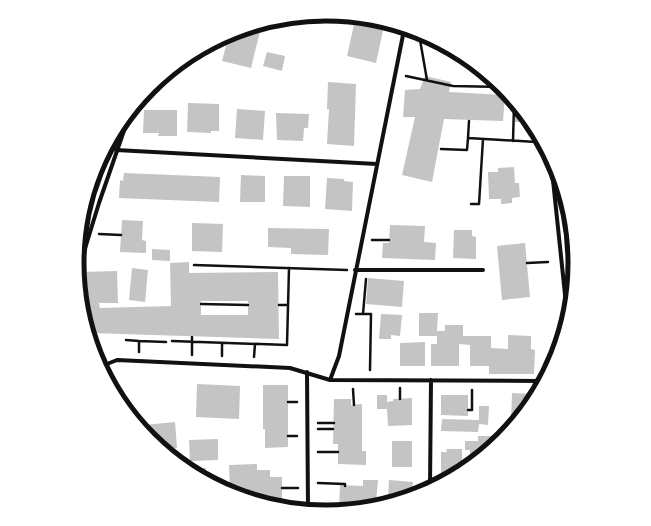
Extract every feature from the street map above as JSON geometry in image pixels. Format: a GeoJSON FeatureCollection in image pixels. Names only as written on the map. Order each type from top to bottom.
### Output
{"type":"FeatureCollection","features":[{"type":"Feature","properties":{"kind":"street"},"geometry":{"type":"LineString","coordinates":[[330,380],[339,356],[403,34]]}},
{"type":"Feature","properties":{"kind":"street"},"geometry":{"type":"LineString","coordinates":[[84,251],[124,129]]}},
{"type":"Feature","properties":{"kind":"street"},"geometry":{"type":"LineString","coordinates":[[116,150],[377,164]]}},
{"type":"Feature","properties":{"kind":"street"},"geometry":{"type":"LineString","coordinates":[[553,180],[565,295]]}},
{"type":"Feature","properties":{"kind":"street"},"geometry":{"type":"LineString","coordinates":[[356,270],[483,270]]}},
{"type":"Feature","properties":{"kind":"street"},"geometry":{"type":"LineString","coordinates":[[105,364],[117,360],[290,368],[330,380],[537,381]]}},
{"type":"Feature","properties":{"kind":"street"},"geometry":{"type":"LineString","coordinates":[[307,372],[308,504]]}},
{"type":"Feature","properties":{"kind":"street"},"geometry":{"type":"LineString","coordinates":[[430,481],[431,380]]}},
{"type":"Feature","properties":{"kind":"path"},"geometry":{"type":"LineString","coordinates":[[420,40],[427,80]]}},
{"type":"Feature","properties":{"kind":"path"},"geometry":{"type":"LineString","coordinates":[[406,76],[453,86],[491,87]]}},
{"type":"Feature","properties":{"kind":"path"},"geometry":{"type":"LineString","coordinates":[[513,141],[514,112]]}},
{"type":"Feature","properties":{"kind":"path"},"geometry":{"type":"LineString","coordinates":[[441,149],[468,150],[469,121]]}},
{"type":"Feature","properties":{"kind":"path"},"geometry":{"type":"LineString","coordinates":[[468,138],[535,142]]}},
{"type":"Feature","properties":{"kind":"path"},"geometry":{"type":"LineString","coordinates":[[471,204],[479,204],[483,139]]}},
{"type":"Feature","properties":{"kind":"path"},"geometry":{"type":"LineString","coordinates":[[95,234],[121,235]]}},
{"type":"Feature","properties":{"kind":"path"},"geometry":{"type":"LineString","coordinates":[[368,240],[389,240]]}},
{"type":"Feature","properties":{"kind":"path"},"geometry":{"type":"LineString","coordinates":[[527,263],[548,262]]}},
{"type":"Feature","properties":{"kind":"path"},"geometry":{"type":"LineString","coordinates":[[194,265],[356,270]]}},
{"type":"Feature","properties":{"kind":"path"},"geometry":{"type":"LineString","coordinates":[[172,341],[287,345],[289,268]]}},
{"type":"Feature","properties":{"kind":"path"},"geometry":{"type":"LineString","coordinates":[[363,314],[366,276],[374,277]]}},
{"type":"Feature","properties":{"kind":"path"},"geometry":{"type":"LineString","coordinates":[[201,304],[248,305]]}},
{"type":"Feature","properties":{"kind":"path"},"geometry":{"type":"LineString","coordinates":[[279,305],[288,305]]}},
{"type":"Feature","properties":{"kind":"path"},"geometry":{"type":"LineString","coordinates":[[347,314],[371,314],[372,370],[364,370]]}},
{"type":"Feature","properties":{"kind":"path"},"geometry":{"type":"LineString","coordinates":[[192,337],[192,363]]}},
{"type":"Feature","properties":{"kind":"path"},"geometry":{"type":"LineString","coordinates":[[126,340],[166,342]]}},
{"type":"Feature","properties":{"kind":"path"},"geometry":{"type":"LineString","coordinates":[[138,361],[139,341]]}},
{"type":"Feature","properties":{"kind":"path"},"geometry":{"type":"LineString","coordinates":[[221,365],[222,343]]}},
{"type":"Feature","properties":{"kind":"path"},"geometry":{"type":"LineString","coordinates":[[254,344],[254,366]]}},
{"type":"Feature","properties":{"kind":"path"},"geometry":{"type":"LineString","coordinates":[[400,388],[400,399]]}},
{"type":"Feature","properties":{"kind":"path"},"geometry":{"type":"LineString","coordinates":[[353,389],[354,404]]}},
{"type":"Feature","properties":{"kind":"path"},"geometry":{"type":"LineString","coordinates":[[468,410],[472,410],[472,390]]}},
{"type":"Feature","properties":{"kind":"path"},"geometry":{"type":"LineString","coordinates":[[288,402],[297,402]]}},
{"type":"Feature","properties":{"kind":"path"},"geometry":{"type":"LineString","coordinates":[[318,423],[334,423]]}},
{"type":"Feature","properties":{"kind":"path"},"geometry":{"type":"LineString","coordinates":[[318,429],[334,429]]}},
{"type":"Feature","properties":{"kind":"path"},"geometry":{"type":"LineString","coordinates":[[288,436],[297,436]]}},
{"type":"Feature","properties":{"kind":"path"},"geometry":{"type":"LineString","coordinates":[[318,452],[338,452]]}},
{"type":"Feature","properties":{"kind":"path"},"geometry":{"type":"LineString","coordinates":[[318,483],[345,484],[345,486]]}},
{"type":"Feature","properties":{"kind":"path"},"geometry":{"type":"LineString","coordinates":[[282,488],[298,488]]}},
{"type":"Feature","properties":{"kind":"building"},"geometry":{"type":"Polygon","coordinates":[[[354,23],[384,28],[376,63],[347,56],[354,23]]]}},
{"type":"Feature","properties":{"kind":"building"},"geometry":{"type":"Polygon","coordinates":[[[260,30],[251,68],[222,61],[227,42],[260,30]]]}},
{"type":"Feature","properties":{"kind":"building"},"geometry":{"type":"Polygon","coordinates":[[[267,52],[285,56],[282,71],[263,66],[267,52]]]}},
{"type":"Feature","properties":{"kind":"building"},"geometry":{"type":"Polygon","coordinates":[[[425,76],[451,82],[449,92],[499,95],[505,100],[503,121],[444,119],[432,182],[402,175],[415,117],[403,117],[405,90],[420,89],[425,76]]]}},
{"type":"Feature","properties":{"kind":"building"},"geometry":{"type":"Polygon","coordinates":[[[328,82],[356,84],[354,146],[327,144],[329,109],[327,109],[328,82]]]}},
{"type":"Feature","properties":{"kind":"building"},"geometry":{"type":"Polygon","coordinates":[[[188,103],[219,104],[219,131],[211,131],[211,133],[187,132],[188,103]]]}},
{"type":"Feature","properties":{"kind":"building"},"geometry":{"type":"Polygon","coordinates":[[[237,109],[265,111],[263,140],[235,138],[237,109]]]}},
{"type":"Feature","properties":{"kind":"building"},"geometry":{"type":"Polygon","coordinates":[[[144,110],[177,110],[177,136],[158,136],[159,133],[143,133],[144,110]]]}},
{"type":"Feature","properties":{"kind":"building"},"geometry":{"type":"Polygon","coordinates":[[[276,113],[309,114],[308,128],[304,128],[303,141],[277,140],[276,113]]]}},
{"type":"Feature","properties":{"kind":"building"},"geometry":{"type":"Polygon","coordinates":[[[515,113],[522,122],[515,122],[515,113]]]}},
{"type":"Feature","properties":{"kind":"building"},"geometry":{"type":"Polygon","coordinates":[[[514,167],[515,183],[519,183],[520,197],[512,198],[512,203],[501,204],[501,199],[489,199],[488,172],[498,172],[498,168],[514,167]]]}},
{"type":"Feature","properties":{"kind":"building"},"geometry":{"type":"Polygon","coordinates":[[[124,173],[220,177],[219,202],[119,198],[120,180],[123,181],[124,173]]]}},
{"type":"Feature","properties":{"kind":"building"},"geometry":{"type":"Polygon","coordinates":[[[241,175],[265,176],[265,202],[240,202],[241,175]]]}},
{"type":"Feature","properties":{"kind":"building"},"geometry":{"type":"Polygon","coordinates":[[[284,176],[310,176],[310,207],[283,206],[284,176]]]}},
{"type":"Feature","properties":{"kind":"building"},"geometry":{"type":"Polygon","coordinates":[[[327,178],[344,179],[344,181],[353,182],[352,211],[325,209],[327,178]]]}},
{"type":"Feature","properties":{"kind":"building"},"geometry":{"type":"Polygon","coordinates":[[[122,220],[143,221],[142,240],[146,241],[146,253],[120,252],[122,220]]]}},
{"type":"Feature","properties":{"kind":"building"},"geometry":{"type":"Polygon","coordinates":[[[192,223],[223,224],[222,252],[192,251],[192,223]]]}},
{"type":"Feature","properties":{"kind":"building"},"geometry":{"type":"Polygon","coordinates":[[[390,225],[425,226],[424,242],[436,243],[435,260],[382,258],[383,243],[389,243],[390,225]]]}},
{"type":"Feature","properties":{"kind":"building"},"geometry":{"type":"Polygon","coordinates":[[[268,228],[329,229],[328,255],[291,254],[291,248],[268,247],[268,228]]]}},
{"type":"Feature","properties":{"kind":"building"},"geometry":{"type":"Polygon","coordinates":[[[454,230],[472,230],[472,236],[476,237],[476,259],[453,258],[454,230]]]}},
{"type":"Feature","properties":{"kind":"building"},"geometry":{"type":"Polygon","coordinates":[[[525,243],[530,297],[502,300],[497,246],[525,243]]]}},
{"type":"Feature","properties":{"kind":"building"},"geometry":{"type":"Polygon","coordinates":[[[152,249],[170,250],[170,261],[152,260],[152,249]]]}},
{"type":"Feature","properties":{"kind":"building"},"geometry":{"type":"Polygon","coordinates":[[[189,262],[189,273],[278,272],[279,339],[94,333],[88,310],[84,272],[117,271],[118,303],[99,303],[100,308],[171,306],[170,263],[189,262]],[[201,301],[201,315],[248,315],[248,301],[201,301]]]}},
{"type":"Feature","properties":{"kind":"building"},"geometry":{"type":"Polygon","coordinates":[[[132,268],[148,270],[145,302],[129,300],[132,268]]]}},
{"type":"Feature","properties":{"kind":"building"},"geometry":{"type":"Polygon","coordinates":[[[368,278],[404,281],[402,307],[366,304],[368,278]]]}},
{"type":"Feature","properties":{"kind":"building"},"geometry":{"type":"Polygon","coordinates":[[[419,313],[438,313],[437,331],[445,331],[445,325],[463,325],[463,336],[491,336],[491,348],[508,349],[508,335],[531,336],[531,349],[535,350],[534,374],[489,374],[489,366],[470,366],[470,345],[459,344],[459,366],[431,366],[431,344],[437,344],[437,336],[419,336],[419,313]]]}},
{"type":"Feature","properties":{"kind":"building"},"geometry":{"type":"Polygon","coordinates":[[[381,314],[402,315],[400,336],[391,335],[391,339],[379,339],[381,314]]]}},
{"type":"Feature","properties":{"kind":"building"},"geometry":{"type":"Polygon","coordinates":[[[425,342],[425,366],[400,366],[400,343],[425,342]]]}},
{"type":"Feature","properties":{"kind":"building"},"geometry":{"type":"Polygon","coordinates":[[[197,384],[240,386],[239,419],[196,417],[197,384]]]}},
{"type":"Feature","properties":{"kind":"building"},"geometry":{"type":"Polygon","coordinates":[[[263,385],[288,385],[288,447],[265,448],[265,429],[263,429],[263,385]]]}},
{"type":"Feature","properties":{"kind":"building"},"geometry":{"type":"Polygon","coordinates":[[[512,393],[529,394],[527,397],[511,418],[512,393]]]}},
{"type":"Feature","properties":{"kind":"building"},"geometry":{"type":"Polygon","coordinates":[[[377,395],[387,395],[387,402],[393,401],[393,399],[412,398],[412,425],[388,426],[387,409],[377,409],[377,395]]]}},
{"type":"Feature","properties":{"kind":"building"},"geometry":{"type":"Polygon","coordinates":[[[441,395],[468,395],[468,416],[441,415],[441,395]]]}},
{"type":"Feature","properties":{"kind":"building"},"geometry":{"type":"Polygon","coordinates":[[[334,399],[351,399],[351,405],[362,404],[362,451],[366,451],[366,465],[338,464],[338,444],[333,444],[334,399]]]}},
{"type":"Feature","properties":{"kind":"building"},"geometry":{"type":"Polygon","coordinates":[[[479,406],[489,406],[488,425],[479,424],[478,432],[441,431],[442,419],[479,420],[479,406]]]}},
{"type":"Feature","properties":{"kind":"building"},"geometry":{"type":"Polygon","coordinates":[[[175,422],[177,448],[170,449],[146,425],[175,422]]]}},
{"type":"Feature","properties":{"kind":"building"},"geometry":{"type":"Polygon","coordinates":[[[478,436],[493,436],[485,445],[470,457],[470,450],[465,450],[465,441],[478,441],[478,436]]]}},
{"type":"Feature","properties":{"kind":"building"},"geometry":{"type":"Polygon","coordinates":[[[218,439],[218,460],[190,461],[189,440],[218,439]]]}},
{"type":"Feature","properties":{"kind":"building"},"geometry":{"type":"Polygon","coordinates":[[[392,441],[412,441],[412,467],[392,467],[392,441]]]}},
{"type":"Feature","properties":{"kind":"building"},"geometry":{"type":"Polygon","coordinates":[[[446,449],[462,449],[462,463],[441,476],[441,452],[447,452],[446,449]]]}},
{"type":"Feature","properties":{"kind":"building"},"geometry":{"type":"Polygon","coordinates":[[[257,464],[257,470],[270,470],[270,477],[282,477],[282,501],[263,497],[230,485],[229,465],[257,464]]]}},
{"type":"Feature","properties":{"kind":"building"},"geometry":{"type":"Polygon","coordinates":[[[197,468],[206,468],[206,474],[197,468]]]}},
{"type":"Feature","properties":{"kind":"building"},"geometry":{"type":"Polygon","coordinates":[[[363,480],[378,480],[376,499],[339,504],[340,485],[363,486],[363,480]]]}},
{"type":"Feature","properties":{"kind":"building"},"geometry":{"type":"Polygon","coordinates":[[[389,480],[413,482],[412,489],[388,497],[389,480]]]}}]}
